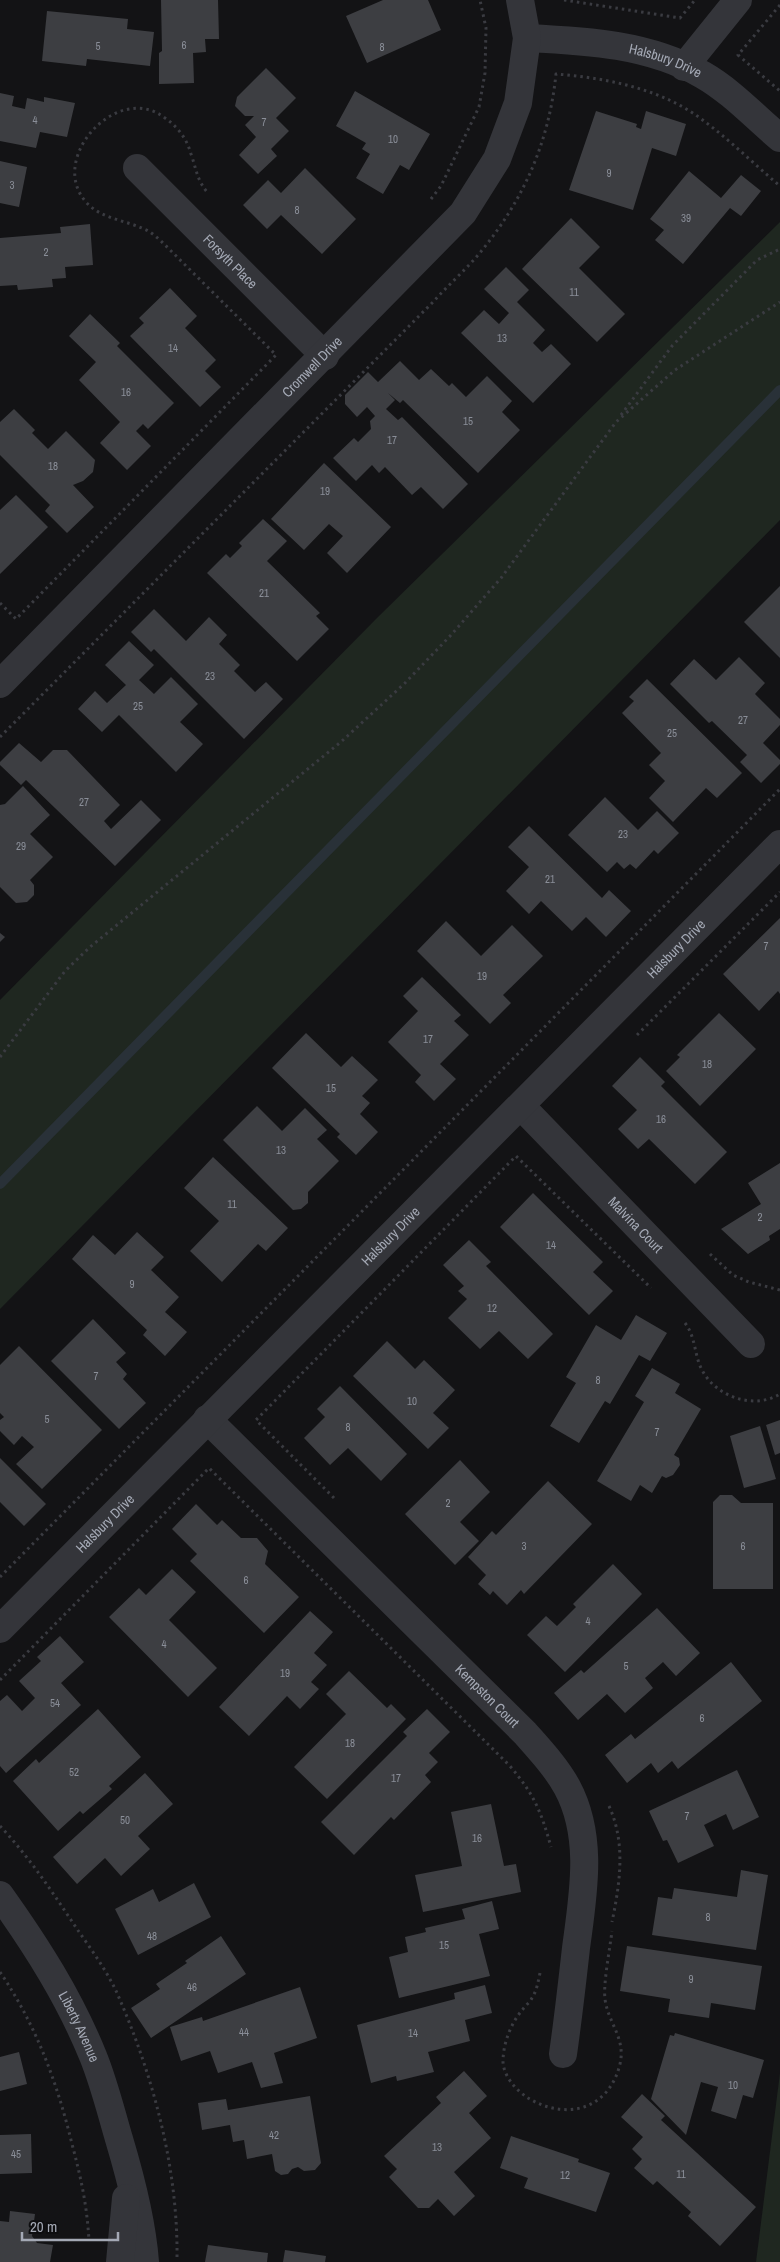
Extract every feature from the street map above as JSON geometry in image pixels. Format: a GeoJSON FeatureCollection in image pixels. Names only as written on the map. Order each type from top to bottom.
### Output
{"type":"FeatureCollection","features":[{"type":"Feature","properties":{"kind":"street","name":"Cromwell Drive"},"geometry":{"type":"LineString","coordinates":[[5,669],[325,356],[463,213],[498,159],[518,103],[527,38],[520,0]]}},
{"type":"Feature","properties":{"kind":"street"},"geometry":{"type":"LineString","coordinates":[[684,67],[738,0]]}},
{"type":"Feature","properties":{"kind":"street","name":"Halsbury Drive"},"geometry":{"type":"LineString","coordinates":[[527,38],[617,44],[656,55],[702,75],[719,86],[780,138]]}},
{"type":"Feature","properties":{"kind":"street","name":"Forsyth Place"},"geometry":{"type":"LineString","coordinates":[[137,168],[325,356]]}},
{"type":"Feature","properties":{"kind":"street","name":"Halsbury Drive"},"geometry":{"type":"LineString","coordinates":[[0,1629],[780,844]]}},
{"type":"Feature","properties":{"kind":"street","name":"Malvina Court"},"geometry":{"type":"LineString","coordinates":[[521,1106],[751,1344]]}},
{"type":"Feature","properties":{"kind":"street","name":"Kempston Court"},"geometry":{"type":"LineString","coordinates":[[207,1419],[525,1733],[548,1759],[567,1788],[579,1818],[584,1849],[584,1882],[563,2054]]}},
{"type":"Feature","properties":{"kind":"street","name":"Liberty Avenue"},"geometry":{"type":"LineString","coordinates":[[0,1896],[40,1952],[71,2006],[94,2057],[129,2172],[145,2262]]}},
{"type":"Feature","properties":{"kind":"street","name":"Liberty Avenue"},"geometry":{"type":"LineString","coordinates":[[120,2262],[129,2172]]}},
{"type":"Feature","properties":{"kind":"path"},"geometry":{"type":"LineString","coordinates":[[426,206],[441,186],[479,107],[485,73],[486,28],[480,0]]}},
{"type":"Feature","properties":{"kind":"path"},"geometry":{"type":"LineString","coordinates":[[564,0],[680,18],[695,0]]}},
{"type":"Feature","properties":{"kind":"path"},"geometry":{"type":"LineString","coordinates":[[780,5],[738,55],[780,91]]}},
{"type":"Feature","properties":{"kind":"path"},"geometry":{"type":"LineString","coordinates":[[0,737],[433,302],[482,250],[512,208],[533,167],[549,123],[556,74],[611,81],[665,98],[704,121],[780,186]]}},
{"type":"Feature","properties":{"kind":"path"},"geometry":{"type":"LineString","coordinates":[[0,1057],[64,971],[90,947],[342,741],[405,684],[502,578],[672,346],[757,260],[780,249]]}},
{"type":"Feature","properties":{"kind":"path"},"geometry":{"type":"LineString","coordinates":[[616,422],[676,370],[780,302]]}},
{"type":"Feature","properties":{"kind":"path"},"geometry":{"type":"LineString","coordinates":[[0,603],[16,619],[276,355]]}},
{"type":"Feature","properties":{"kind":"path"},"geometry":{"type":"LineString","coordinates":[[0,1578],[780,789]]}},
{"type":"Feature","properties":{"kind":"path"},"geometry":{"type":"LineString","coordinates":[[634,1038],[780,892]]}},
{"type":"Feature","properties":{"kind":"path"},"geometry":{"type":"LineString","coordinates":[[341,1505],[256,1420],[516,1156],[654,1291]]}},
{"type":"Feature","properties":{"kind":"path"},"geometry":{"type":"LineString","coordinates":[[706,1250],[733,1275],[749,1282],[780,1290]]}},
{"type":"Feature","properties":{"kind":"path"},"geometry":{"type":"LineString","coordinates":[[684,1321],[692,1332],[698,1361],[703,1373],[714,1385],[728,1395],[740,1400],[757,1402],[774,1398],[780,1394]]}},
{"type":"Feature","properties":{"kind":"path"},"geometry":{"type":"LineString","coordinates":[[0,1680],[209,1468],[509,1765],[528,1788],[542,1814],[552,1851]]}},
{"type":"Feature","properties":{"kind":"path"},"geometry":{"type":"LineString","coordinates":[[541,1964],[537,1988],[531,2000],[514,2021],[506,2038],[503,2064],[513,2085],[521,2093],[552,2109],[575,2110],[587,2106],[610,2087],[616,2077],[622,2054],[622,2042],[605,1998],[612,1922],[619,1889],[621,1858],[614,1818],[607,1801]]}},
{"type":"Feature","properties":{"kind":"path"},"geometry":{"type":"LineString","coordinates":[[0,1972],[36,2031],[54,2079],[87,2200],[89,2248]]}},
{"type":"Feature","properties":{"kind":"shaded area"},"geometry":{"type":"Polygon","coordinates":[[[780,222],[780,520],[0,1309],[0,1000],[377,618],[780,222]]]}},
{"type":"Feature","properties":{"kind":"shaded area"},"geometry":{"type":"Polygon","coordinates":[[[780,2073],[780,2262],[756,2262],[780,2073]]]}},
{"type":"Feature","properties":{"kind":"building"},"geometry":{"type":"Polygon","coordinates":[[[161,0],[218,0],[219,39],[205,39],[206,52],[193,53],[194,83],[159,84],[159,53],[162,51],[161,0]]]}},
{"type":"Feature","properties":{"kind":"building"},"geometry":{"type":"Polygon","coordinates":[[[383,0],[428,0],[441,30],[367,63],[346,16],[383,0]]]}},
{"type":"Feature","properties":{"kind":"building"},"geometry":{"type":"Polygon","coordinates":[[[47,11],[128,19],[127,29],[154,32],[150,66],[87,59],[86,66],[42,61],[47,11]]]}},
{"type":"Feature","properties":{"kind":"building"},"geometry":{"type":"Polygon","coordinates":[[[266,68],[296,98],[276,118],[289,131],[271,149],[277,156],[258,174],[239,155],[256,137],[245,125],[254,116],[245,116],[235,106],[237,97],[266,68]]]}},
{"type":"Feature","properties":{"kind":"building"},"geometry":{"type":"Polygon","coordinates":[[[355,91],[430,134],[409,170],[400,165],[383,194],[356,178],[370,154],[362,149],[366,143],[336,126],[355,91]]]}},
{"type":"Feature","properties":{"kind":"building"},"geometry":{"type":"Polygon","coordinates":[[[0,93],[14,96],[12,106],[25,109],[27,98],[44,102],[44,97],[75,103],[67,137],[40,132],[36,148],[0,141],[0,93]]]}},
{"type":"Feature","properties":{"kind":"building"},"geometry":{"type":"Polygon","coordinates":[[[596,111],[637,124],[636,127],[641,129],[646,111],[686,124],[676,156],[652,148],[633,210],[569,190],[596,111]]]}},
{"type":"Feature","properties":{"kind":"building"},"geometry":{"type":"Polygon","coordinates":[[[0,161],[27,167],[19,207],[0,203],[0,161]]]}},
{"type":"Feature","properties":{"kind":"building"},"geometry":{"type":"Polygon","coordinates":[[[305,168],[356,219],[322,254],[281,215],[267,229],[243,205],[268,180],[281,193],[305,168]]]}},
{"type":"Feature","properties":{"kind":"building"},"geometry":{"type":"Polygon","coordinates":[[[689,171],[721,198],[741,175],[761,191],[741,216],[730,208],[683,264],[655,240],[664,230],[650,219],[689,171]]]}},
{"type":"Feature","properties":{"kind":"building"},"geometry":{"type":"Polygon","coordinates":[[[571,218],[600,247],[579,268],[625,314],[597,342],[522,269],[571,218]]]}},
{"type":"Feature","properties":{"kind":"building"},"geometry":{"type":"Polygon","coordinates":[[[90,224],[93,265],[65,267],[66,278],[52,279],[53,287],[18,290],[17,285],[0,286],[0,238],[61,233],[60,227],[90,224]]]}},
{"type":"Feature","properties":{"kind":"building"},"geometry":{"type":"Polygon","coordinates":[[[506,267],[529,290],[517,302],[545,330],[533,343],[542,352],[551,344],[571,364],[533,403],[461,333],[484,310],[499,324],[509,313],[484,289],[506,267]]]}},
{"type":"Feature","properties":{"kind":"building"},"geometry":{"type":"Polygon","coordinates":[[[170,288],[197,316],[185,328],[216,360],[205,371],[221,387],[200,407],[130,336],[144,323],[139,318],[170,288]]]}},
{"type":"Feature","properties":{"kind":"building"},"geometry":{"type":"Polygon","coordinates":[[[90,314],[120,343],[117,346],[174,403],[148,429],[143,424],[136,431],[151,446],[127,470],[100,443],[120,422],[79,380],[96,362],[69,336],[90,314]]]}},
{"type":"Feature","properties":{"kind":"building"},"geometry":{"type":"Polygon","coordinates":[[[400,361],[419,380],[431,369],[449,386],[452,383],[466,397],[487,376],[512,401],[502,412],[520,430],[478,473],[403,400],[400,403],[388,393],[395,400],[386,409],[398,420],[402,417],[468,484],[443,509],[421,487],[412,495],[385,467],[379,473],[372,465],[356,481],[333,458],[354,438],[358,442],[371,429],[370,421],[375,416],[367,407],[357,417],[345,404],[345,395],[368,372],[378,382],[400,361]]]}},
{"type":"Feature","properties":{"kind":"building"},"geometry":{"type":"Polygon","coordinates":[[[14,409],[35,430],[32,433],[48,449],[66,431],[95,460],[93,472],[83,481],[73,485],[94,507],[67,533],[45,511],[50,505],[0,455],[0,422],[14,409]]]}},
{"type":"Feature","properties":{"kind":"building"},"geometry":{"type":"Polygon","coordinates":[[[324,463],[391,527],[347,573],[327,553],[343,536],[329,524],[304,550],[271,519],[324,463]]]}},
{"type":"Feature","properties":{"kind":"building"},"geometry":{"type":"Polygon","coordinates":[[[16,495],[48,527],[0,574],[0,510],[16,495]]]}},
{"type":"Feature","properties":{"kind":"building"},"geometry":{"type":"Polygon","coordinates":[[[263,519],[287,541],[267,561],[320,613],[316,616],[329,629],[297,661],[207,573],[226,554],[230,558],[242,546],[239,543],[263,519]]]}},
{"type":"Feature","properties":{"kind":"building"},"geometry":{"type":"Polygon","coordinates":[[[780,586],[780,658],[744,622],[780,586]]]}},
{"type":"Feature","properties":{"kind":"building"},"geometry":{"type":"Polygon","coordinates":[[[154,609],[186,641],[209,617],[227,635],[219,644],[240,665],[234,671],[255,692],[266,682],[283,699],[244,739],[154,649],[151,652],[131,632],[154,609]]]}},
{"type":"Feature","properties":{"kind":"building"},"geometry":{"type":"Polygon","coordinates":[[[129,641],[154,665],[139,680],[154,694],[171,677],[198,704],[180,722],[203,744],[176,772],[119,715],[102,732],[78,709],[95,691],[107,703],[126,685],[105,665],[129,641]]]}},
{"type":"Feature","properties":{"kind":"building"},"geometry":{"type":"Polygon","coordinates":[[[739,657],[765,683],[755,694],[780,719],[780,725],[763,743],[780,760],[780,764],[761,783],[740,762],[747,755],[712,721],[709,723],[670,684],[694,659],[716,680],[739,657]]]}},
{"type":"Feature","properties":{"kind":"building"},"geometry":{"type":"Polygon","coordinates":[[[647,679],[742,773],[717,798],[706,788],[673,822],[649,798],[665,781],[649,765],[661,753],[622,713],[634,701],[629,697],[647,679]]]}},
{"type":"Feature","properties":{"kind":"building"},"geometry":{"type":"Polygon","coordinates":[[[19,743],[41,762],[53,750],[67,750],[120,805],[104,821],[111,829],[141,800],[161,820],[115,866],[26,780],[21,785],[0,765],[0,762],[19,743]]]}},
{"type":"Feature","properties":{"kind":"building"},"geometry":{"type":"Polygon","coordinates":[[[23,786],[50,815],[30,834],[53,857],[30,880],[34,885],[34,895],[27,902],[16,903],[0,887],[0,805],[5,804],[23,786]]]}},
{"type":"Feature","properties":{"kind":"building"},"geometry":{"type":"Polygon","coordinates":[[[605,797],[638,830],[657,811],[679,833],[658,854],[654,850],[636,869],[630,864],[624,869],[617,862],[607,872],[568,835],[605,797]]]}},
{"type":"Feature","properties":{"kind":"building"},"geometry":{"type":"Polygon","coordinates":[[[529,826],[602,898],[609,890],[631,911],[606,937],[586,917],[572,931],[541,901],[529,914],[506,891],[529,867],[508,847],[529,826]]]}},
{"type":"Feature","properties":{"kind":"building"},"geometry":{"type":"Polygon","coordinates":[[[780,918],[780,994],[778,991],[759,1011],[723,974],[780,918]]]}},
{"type":"Feature","properties":{"kind":"building"},"geometry":{"type":"Polygon","coordinates":[[[446,921],[481,956],[512,925],[543,956],[503,995],[511,1003],[490,1024],[417,951],[446,921]]]}},
{"type":"Feature","properties":{"kind":"building"},"geometry":{"type":"Polygon","coordinates":[[[0,933],[5,937],[0,942],[0,933]]]}},
{"type":"Feature","properties":{"kind":"building"},"geometry":{"type":"Polygon","coordinates":[[[422,977],[461,1015],[454,1021],[469,1035],[440,1064],[456,1079],[434,1101],[415,1082],[421,1075],[388,1042],[418,1011],[403,996],[422,977]]]}},
{"type":"Feature","properties":{"kind":"building"},"geometry":{"type":"Polygon","coordinates":[[[719,1013],[756,1049],[700,1106],[666,1071],[680,1057],[677,1055],[719,1013]]]}},
{"type":"Feature","properties":{"kind":"building"},"geometry":{"type":"Polygon","coordinates":[[[306,1033],[341,1067],[352,1056],[378,1080],[362,1096],[370,1103],[360,1114],[378,1132],[356,1155],[337,1137],[340,1134],[272,1068],[306,1033]]]}},
{"type":"Feature","properties":{"kind":"building"},"geometry":{"type":"Polygon","coordinates":[[[640,1057],[665,1082],[661,1086],[727,1152],[695,1184],[649,1139],[638,1149],[618,1129],[637,1110],[612,1086],[640,1057]]]}},
{"type":"Feature","properties":{"kind":"building"},"geometry":{"type":"Polygon","coordinates":[[[257,1106],[282,1131],[305,1108],[327,1130],[317,1139],[339,1161],[308,1192],[308,1203],[301,1209],[293,1210],[223,1140],[257,1106]]]}},
{"type":"Feature","properties":{"kind":"building"},"geometry":{"type":"Polygon","coordinates":[[[213,1157],[288,1228],[266,1251],[258,1244],[222,1282],[190,1251],[219,1221],[184,1188],[213,1157]]]}},
{"type":"Feature","properties":{"kind":"building"},"geometry":{"type":"Polygon","coordinates":[[[780,1163],[780,1229],[769,1236],[770,1240],[748,1254],[721,1229],[761,1204],[748,1183],[780,1163]]]}},
{"type":"Feature","properties":{"kind":"building"},"geometry":{"type":"Polygon","coordinates":[[[533,1193],[603,1262],[593,1272],[613,1291],[589,1315],[500,1227],[533,1193]]]}},
{"type":"Feature","properties":{"kind":"building"},"geometry":{"type":"Polygon","coordinates":[[[137,1232],[164,1257],[151,1270],[179,1297],[165,1312],[187,1332],[165,1356],[143,1335],[147,1330],[72,1259],[93,1235],[115,1255],[137,1232]]]}},
{"type":"Feature","properties":{"kind":"building"},"geometry":{"type":"Polygon","coordinates":[[[469,1240],[491,1262],[486,1266],[553,1334],[528,1359],[499,1331],[480,1349],[448,1318],[467,1299],[458,1291],[464,1286],[443,1265],[469,1240]]]}},
{"type":"Feature","properties":{"kind":"building"},"geometry":{"type":"Polygon","coordinates":[[[636,1315],[667,1333],[650,1361],[639,1355],[610,1404],[605,1401],[579,1443],[550,1426],[576,1383],[566,1377],[596,1325],[621,1340],[636,1315]]]}},
{"type":"Feature","properties":{"kind":"building"},"geometry":{"type":"Polygon","coordinates":[[[93,1319],[126,1353],[116,1362],[127,1374],[123,1379],[146,1403],[119,1429],[51,1361],[93,1319]]]}},
{"type":"Feature","properties":{"kind":"building"},"geometry":{"type":"Polygon","coordinates":[[[387,1341],[415,1369],[424,1360],[455,1390],[433,1413],[449,1428],[428,1449],[353,1376],[387,1341]]]}},
{"type":"Feature","properties":{"kind":"building"},"geometry":{"type":"Polygon","coordinates":[[[19,1346],[102,1430],[42,1489],[16,1464],[34,1447],[22,1436],[14,1445],[0,1431],[0,1420],[4,1417],[0,1413],[0,1365],[19,1346]]]}},
{"type":"Feature","properties":{"kind":"building"},"geometry":{"type":"Polygon","coordinates":[[[652,1368],[680,1384],[675,1393],[701,1409],[674,1455],[679,1458],[680,1465],[673,1475],[666,1478],[662,1476],[652,1493],[640,1485],[631,1501],[597,1481],[644,1402],[635,1396],[652,1368]]]}},
{"type":"Feature","properties":{"kind":"building"},"geometry":{"type":"Polygon","coordinates":[[[340,1386],[407,1454],[381,1481],[348,1448],[330,1465],[304,1438],[325,1417],[317,1409],[340,1386]]]}},
{"type":"Feature","properties":{"kind":"building"},"geometry":{"type":"Polygon","coordinates":[[[780,1420],[780,1453],[775,1455],[766,1425],[780,1420]]]}},
{"type":"Feature","properties":{"kind":"building"},"geometry":{"type":"Polygon","coordinates":[[[760,1426],[776,1479],[744,1488],[730,1436],[760,1426]]]}},
{"type":"Feature","properties":{"kind":"building"},"geometry":{"type":"Polygon","coordinates":[[[0,1458],[46,1504],[24,1526],[0,1502],[0,1458]]]}},
{"type":"Feature","properties":{"kind":"building"},"geometry":{"type":"Polygon","coordinates":[[[460,1460],[490,1492],[460,1522],[479,1541],[455,1565],[405,1514],[460,1460]]]}},
{"type":"Feature","properties":{"kind":"building"},"geometry":{"type":"Polygon","coordinates":[[[548,1481],[592,1524],[524,1594],[521,1590],[507,1605],[493,1591],[490,1595],[478,1584],[486,1575],[468,1557],[492,1531],[496,1535],[548,1481]]]}},
{"type":"Feature","properties":{"kind":"building"},"geometry":{"type":"Polygon","coordinates":[[[720,1495],[732,1495],[741,1503],[773,1503],[773,1589],[713,1589],[713,1502],[720,1495]]]}},
{"type":"Feature","properties":{"kind":"building"},"geometry":{"type":"Polygon","coordinates":[[[196,1504],[217,1525],[222,1520],[241,1538],[257,1538],[268,1551],[265,1564],[299,1597],[264,1633],[190,1561],[197,1554],[172,1529],[196,1504]]]}},
{"type":"Feature","properties":{"kind":"building"},"geometry":{"type":"Polygon","coordinates":[[[613,1564],[642,1594],[565,1672],[527,1635],[546,1616],[557,1626],[576,1607],[573,1604],[613,1564]]]}},
{"type":"Feature","properties":{"kind":"building"},"geometry":{"type":"Polygon","coordinates":[[[172,1569],[196,1592],[169,1620],[217,1668],[188,1697],[109,1617],[139,1588],[146,1595],[172,1569]]]}},
{"type":"Feature","properties":{"kind":"building"},"geometry":{"type":"Polygon","coordinates":[[[657,1608],[700,1653],[676,1676],[663,1662],[645,1678],[653,1688],[625,1713],[607,1694],[578,1720],[554,1693],[581,1670],[584,1673],[657,1608]]]}},
{"type":"Feature","properties":{"kind":"building"},"geometry":{"type":"Polygon","coordinates":[[[310,1611],[333,1632],[314,1653],[327,1665],[311,1682],[319,1689],[300,1709],[287,1696],[249,1736],[219,1707],[310,1611]]]}},
{"type":"Feature","properties":{"kind":"building"},"geometry":{"type":"Polygon","coordinates":[[[60,1636],[84,1662],[61,1683],[81,1705],[6,1773],[0,1766],[0,1701],[7,1695],[22,1711],[35,1698],[19,1681],[41,1661],[37,1657],[60,1636]]]}},
{"type":"Feature","properties":{"kind":"building"},"geometry":{"type":"Polygon","coordinates":[[[731,1662],[762,1701],[678,1769],[672,1761],[658,1773],[651,1763],[627,1783],[605,1755],[631,1734],[635,1739],[731,1662]]]}},
{"type":"Feature","properties":{"kind":"building"},"geometry":{"type":"Polygon","coordinates":[[[349,1671],[387,1708],[391,1704],[406,1719],[327,1799],[294,1767],[346,1714],[326,1694],[349,1671]]]}},
{"type":"Feature","properties":{"kind":"building"},"geometry":{"type":"Polygon","coordinates":[[[98,1709],[141,1757],[109,1786],[112,1789],[83,1814],[80,1811],[58,1831],[13,1781],[36,1759],[39,1763],[98,1709]]]}},
{"type":"Feature","properties":{"kind":"building"},"geometry":{"type":"Polygon","coordinates":[[[427,1709],[450,1732],[429,1753],[438,1762],[425,1775],[431,1782],[394,1820],[391,1817],[354,1855],[321,1822],[407,1736],[403,1732],[427,1709]]]}},
{"type":"Feature","properties":{"kind":"building"},"geometry":{"type":"Polygon","coordinates":[[[737,1770],[759,1817],[733,1830],[726,1814],[704,1825],[714,1846],[678,1863],[667,1840],[663,1841],[649,1811],[737,1770]]]}},
{"type":"Feature","properties":{"kind":"building"},"geometry":{"type":"Polygon","coordinates":[[[145,1773],[173,1804],[138,1836],[150,1849],[121,1876],[105,1858],[77,1884],[53,1857],[145,1773]]]}},
{"type":"Feature","properties":{"kind":"building"},"geometry":{"type":"Polygon","coordinates":[[[491,1804],[504,1866],[516,1864],[521,1892],[423,1912],[415,1875],[462,1866],[451,1812],[491,1804]]]}},
{"type":"Feature","properties":{"kind":"building"},"geometry":{"type":"Polygon","coordinates":[[[741,1870],[768,1875],[756,1950],[652,1935],[658,1897],[672,1899],[674,1888],[737,1897],[741,1870]]]}},
{"type":"Feature","properties":{"kind":"building"},"geometry":{"type":"Polygon","coordinates":[[[194,1883],[211,1917],[138,1955],[115,1909],[153,1889],[159,1902],[194,1883]]]}},
{"type":"Feature","properties":{"kind":"building"},"geometry":{"type":"Polygon","coordinates":[[[492,1901],[499,1929],[479,1934],[490,1976],[399,1998],[389,1957],[408,1952],[405,1937],[426,1932],[425,1928],[465,1919],[462,1909],[492,1901]]]}},
{"type":"Feature","properties":{"kind":"building"},"geometry":{"type":"Polygon","coordinates":[[[221,1936],[246,1974],[151,2038],[131,2008],[160,1989],[156,1984],[187,1963],[185,1961],[221,1936]]]}},
{"type":"Feature","properties":{"kind":"building"},"geometry":{"type":"Polygon","coordinates":[[[627,1946],[762,1966],[755,2010],[711,2003],[709,2018],[668,2012],[670,1999],[620,1991],[627,1946]]]}},
{"type":"Feature","properties":{"kind":"building"},"geometry":{"type":"Polygon","coordinates":[[[485,1985],[492,2013],[465,2020],[470,2041],[428,2052],[434,2072],[397,2081],[396,2076],[371,2083],[357,2025],[455,1999],[454,1993],[485,1985]]]}},
{"type":"Feature","properties":{"kind":"building"},"geometry":{"type":"Polygon","coordinates":[[[300,1987],[317,2038],[274,2053],[283,2083],[261,2088],[252,2062],[218,2073],[210,2051],[181,2061],[170,2027],[202,2017],[203,2021],[300,1987]]]}},
{"type":"Feature","properties":{"kind":"building"},"geometry":{"type":"Polygon","coordinates":[[[675,2033],[764,2060],[753,2098],[743,2095],[736,2119],[711,2111],[718,2087],[701,2082],[686,2135],[651,2099],[670,2035],[674,2036],[675,2033]]]}},
{"type":"Feature","properties":{"kind":"building"},"geometry":{"type":"Polygon","coordinates":[[[19,2052],[27,2084],[0,2091],[0,2057],[19,2052]]]}},
{"type":"Feature","properties":{"kind":"building"},"geometry":{"type":"Polygon","coordinates":[[[464,2071],[487,2096],[469,2113],[491,2138],[454,2172],[475,2196],[454,2216],[438,2199],[429,2208],[418,2208],[389,2177],[397,2169],[384,2156],[441,2103],[436,2097],[464,2071]]]}},
{"type":"Feature","properties":{"kind":"building"},"geometry":{"type":"Polygon","coordinates":[[[642,2094],[665,2116],[661,2120],[756,2207],[720,2246],[688,2216],[691,2212],[657,2181],[653,2185],[634,2168],[642,2159],[632,2149],[643,2137],[621,2117],[642,2094]]]}},
{"type":"Feature","properties":{"kind":"building"},"geometry":{"type":"Polygon","coordinates":[[[310,2096],[321,2163],[315,2170],[304,2171],[298,2167],[292,2169],[288,2174],[281,2175],[275,2171],[272,2154],[247,2159],[244,2140],[233,2142],[230,2125],[202,2130],[198,2103],[226,2099],[228,2110],[310,2096]]]}},
{"type":"Feature","properties":{"kind":"building"},"geometry":{"type":"Polygon","coordinates":[[[31,2134],[32,2173],[0,2174],[0,2135],[31,2134]]]}},
{"type":"Feature","properties":{"kind":"building"},"geometry":{"type":"Polygon","coordinates":[[[511,2136],[579,2159],[578,2162],[610,2173],[596,2212],[524,2188],[528,2178],[500,2168],[511,2136]]]}},
{"type":"Feature","properties":{"kind":"building"},"geometry":{"type":"Polygon","coordinates":[[[10,2211],[35,2214],[32,2236],[37,2243],[53,2245],[50,2262],[0,2262],[0,2221],[9,2222],[10,2211]]]}},
{"type":"Feature","properties":{"kind":"building"},"geometry":{"type":"Polygon","coordinates":[[[208,2245],[268,2253],[267,2262],[205,2262],[208,2245]]]}},
{"type":"Feature","properties":{"kind":"building"},"geometry":{"type":"Polygon","coordinates":[[[285,2250],[326,2256],[325,2262],[283,2262],[285,2250]]]}},
{"type":"Feature","properties":{"kind":"waterway"},"geometry":{"type":"LineString","coordinates":[[0,1184],[780,390]]}}]}
